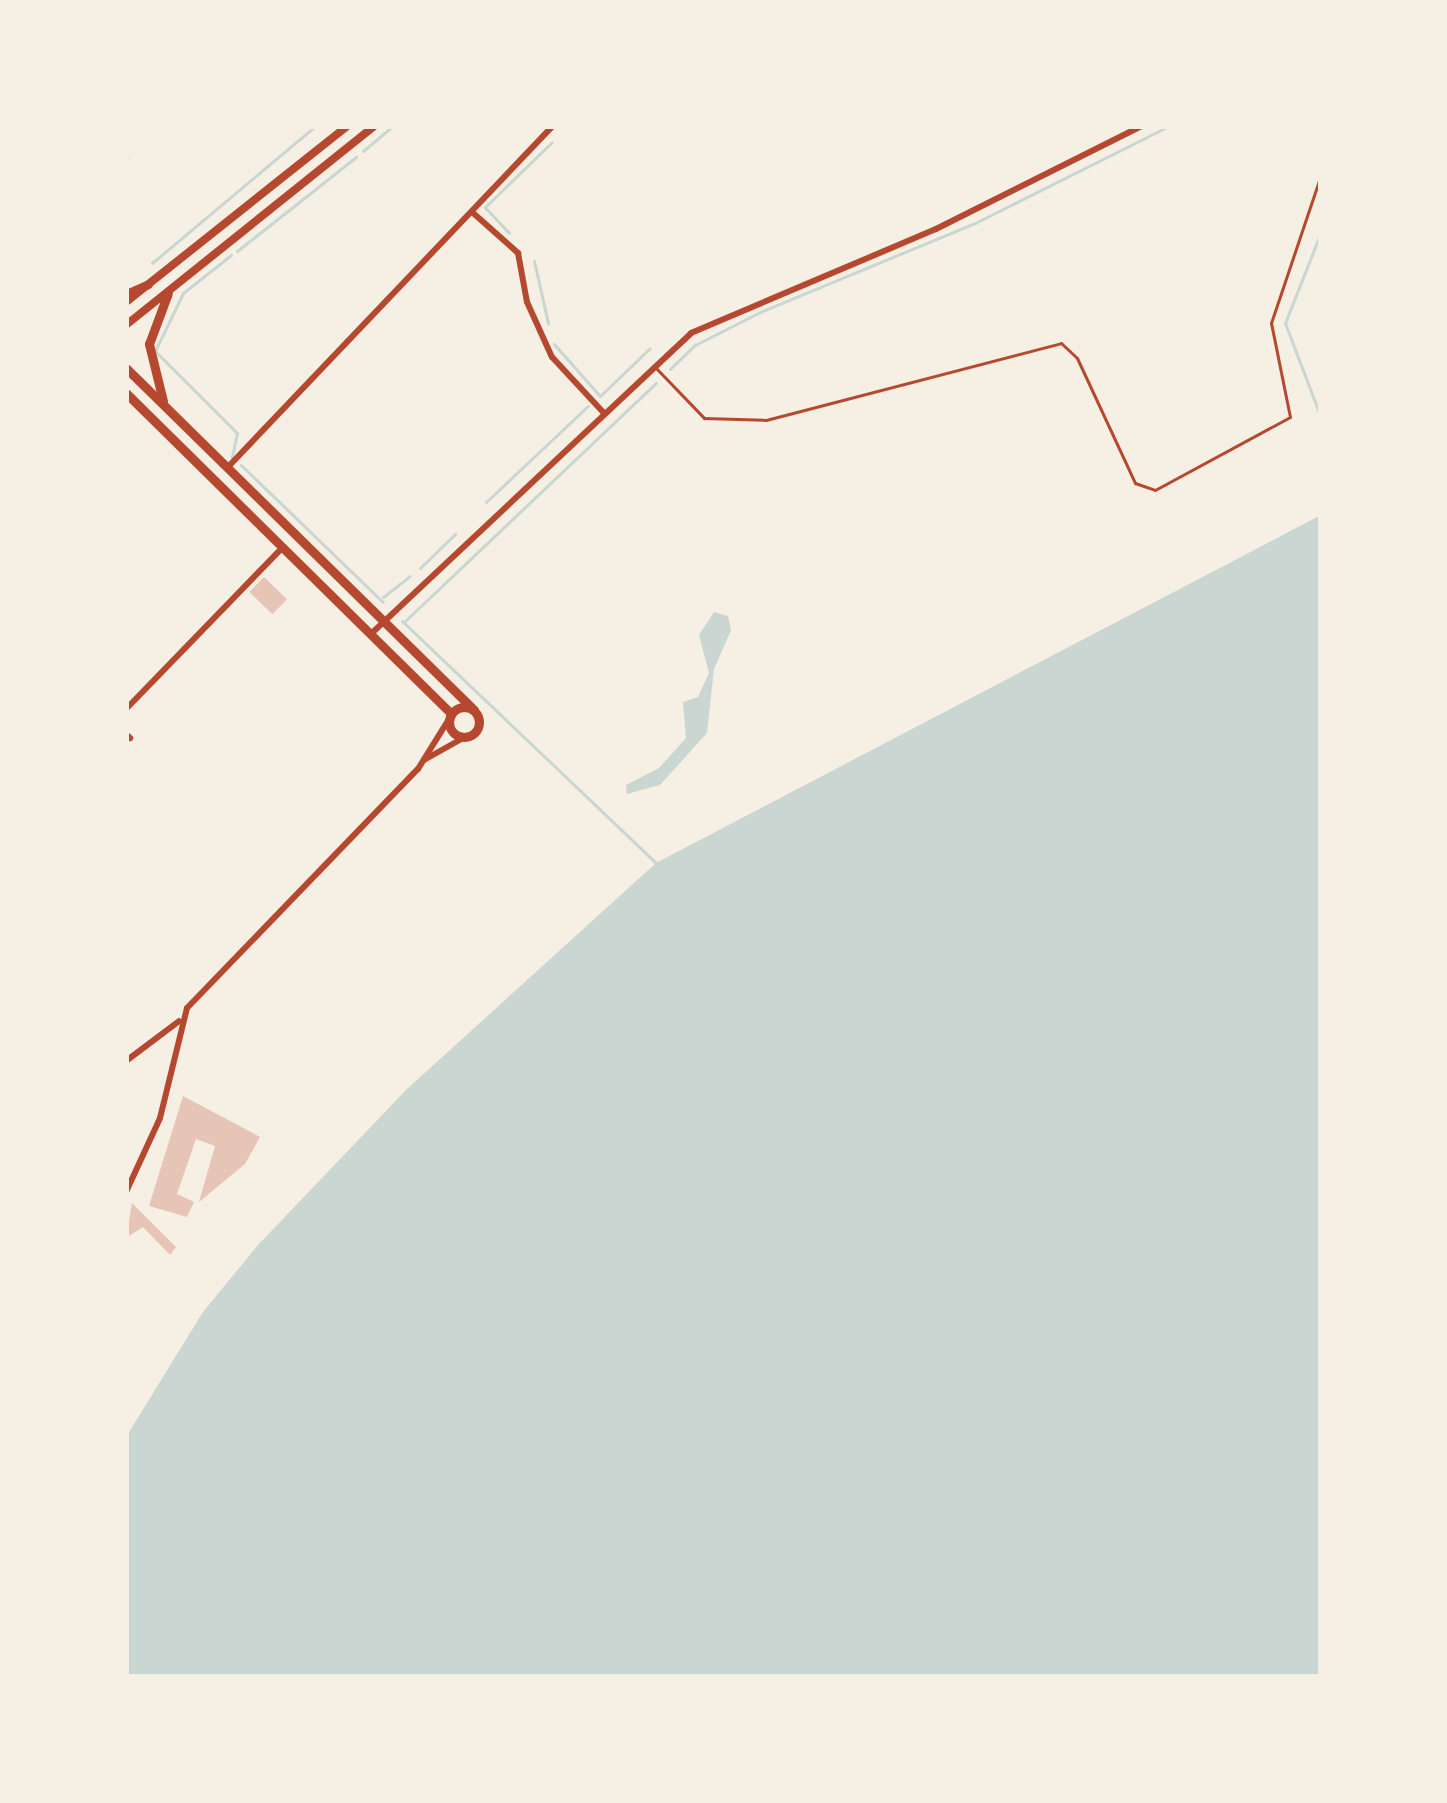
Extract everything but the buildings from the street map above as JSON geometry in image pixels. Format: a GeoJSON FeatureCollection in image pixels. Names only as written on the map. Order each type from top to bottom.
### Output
{"type":"FeatureCollection","features":[{"type":"Feature","properties":{"kind":"main road"},"geometry":{"type":"LineString","coordinates":[[126,298],[346,126]]}},
{"type":"Feature","properties":{"kind":"main road"},"geometry":{"type":"LineString","coordinates":[[126,325],[374,126]]}},
{"type":"Feature","properties":{"kind":"main road"},"geometry":{"type":"LineString","coordinates":[[165,405],[148,344],[168,293]]}},
{"type":"Feature","properties":{"kind":"main road"},"geometry":{"type":"LineString","coordinates":[[126,368],[474,710],[479,727],[464,737],[373,632],[126,393]]}},
{"type":"Feature","properties":{"kind":"main road"},"geometry":{"type":"LineString","coordinates":[[450,717],[474,710]]}},
{"type":"Feature","properties":{"kind":"street"},"geometry":{"type":"LineString","coordinates":[[228,467],[553,126]]}},
{"type":"Feature","properties":{"kind":"street"},"geometry":{"type":"LineString","coordinates":[[373,632],[654,365],[730,311],[936,229],[1142,126]]}},
{"type":"Feature","properties":{"kind":"street"},"geometry":{"type":"LineString","coordinates":[[472,212],[518,254],[527,302],[552,357],[604,412]]}},
{"type":"Feature","properties":{"kind":"street"},"geometry":{"type":"LineString","coordinates":[[126,709],[284,547]]}},
{"type":"Feature","properties":{"kind":"street"},"geometry":{"type":"LineString","coordinates":[[126,1061],[179,1021],[424,760],[450,717]]}},
{"type":"Feature","properties":{"kind":"street"},"geometry":{"type":"LineString","coordinates":[[424,760],[464,737]]}},
{"type":"Feature","properties":{"kind":"street"},"geometry":{"type":"LineString","coordinates":[[126,1192],[160,1118],[179,1021]]}},
{"type":"Feature","properties":{"kind":"lane"},"geometry":{"type":"LineString","coordinates":[[654,365],[704,418],[766,420],[1061,343],[1077,358],[1135,483],[1155,490],[1290,417],[1271,323],[1321,174]]}},
{"type":"Feature","properties":{"kind":"shaded area"},"geometry":{"type":"Polygon","coordinates":[[[1321,515],[1321,1677],[126,1677],[126,1437],[203,1312],[258,1245],[407,1089],[656,863],[1321,515]]]}},
{"type":"Feature","properties":{"kind":"shaded area"},"geometry":{"type":"Polygon","coordinates":[[[714,612],[728,616],[731,630],[714,669],[707,733],[660,785],[627,794],[626,785],[659,768],[686,738],[683,702],[698,697],[709,673],[699,635],[714,612]]]}},
{"type":"Feature","properties":{"kind":"waterway"},"geometry":{"type":"LineString","coordinates":[[152,263],[315,126]]}},
{"type":"Feature","properties":{"kind":"waterway"},"geometry":{"type":"LineString","coordinates":[[363,151],[393,126]]}},
{"type":"Feature","properties":{"kind":"waterway"},"geometry":{"type":"LineString","coordinates":[[670,369],[695,345],[760,312],[977,222],[1169,126]]}},
{"type":"Feature","properties":{"kind":"waterway"},"geometry":{"type":"LineString","coordinates":[[509,233],[485,207],[552,142]]}},
{"type":"Feature","properties":{"kind":"waterway"},"geometry":{"type":"LineString","coordinates":[[237,251],[356,157]]}},
{"type":"Feature","properties":{"kind":"waterway"},"geometry":{"type":"LineString","coordinates":[[1321,232],[1285,323],[1321,418]]}},
{"type":"Feature","properties":{"kind":"waterway"},"geometry":{"type":"LineString","coordinates":[[231,255],[183,293],[155,351],[237,433],[232,457]]}},
{"type":"Feature","properties":{"kind":"waterway"},"geometry":{"type":"LineString","coordinates":[[534,261],[548,323]]}},
{"type":"Feature","properties":{"kind":"waterway"},"geometry":{"type":"LineString","coordinates":[[554,344],[600,396],[650,348]]}},
{"type":"Feature","properties":{"kind":"waterway"},"geometry":{"type":"LineString","coordinates":[[405,621],[656,383]]}},
{"type":"Feature","properties":{"kind":"waterway"},"geometry":{"type":"LineString","coordinates":[[486,502],[588,406]]}},
{"type":"Feature","properties":{"kind":"waterway"},"geometry":{"type":"LineString","coordinates":[[241,465],[383,602]]}},
{"type":"Feature","properties":{"kind":"waterway"},"geometry":{"type":"LineString","coordinates":[[420,568],[455,534]]}},
{"type":"Feature","properties":{"kind":"waterway"},"geometry":{"type":"LineString","coordinates":[[383,597],[410,576]]}},
{"type":"Feature","properties":{"kind":"waterway"},"geometry":{"type":"LineString","coordinates":[[402,621],[656,863]]}}]}
